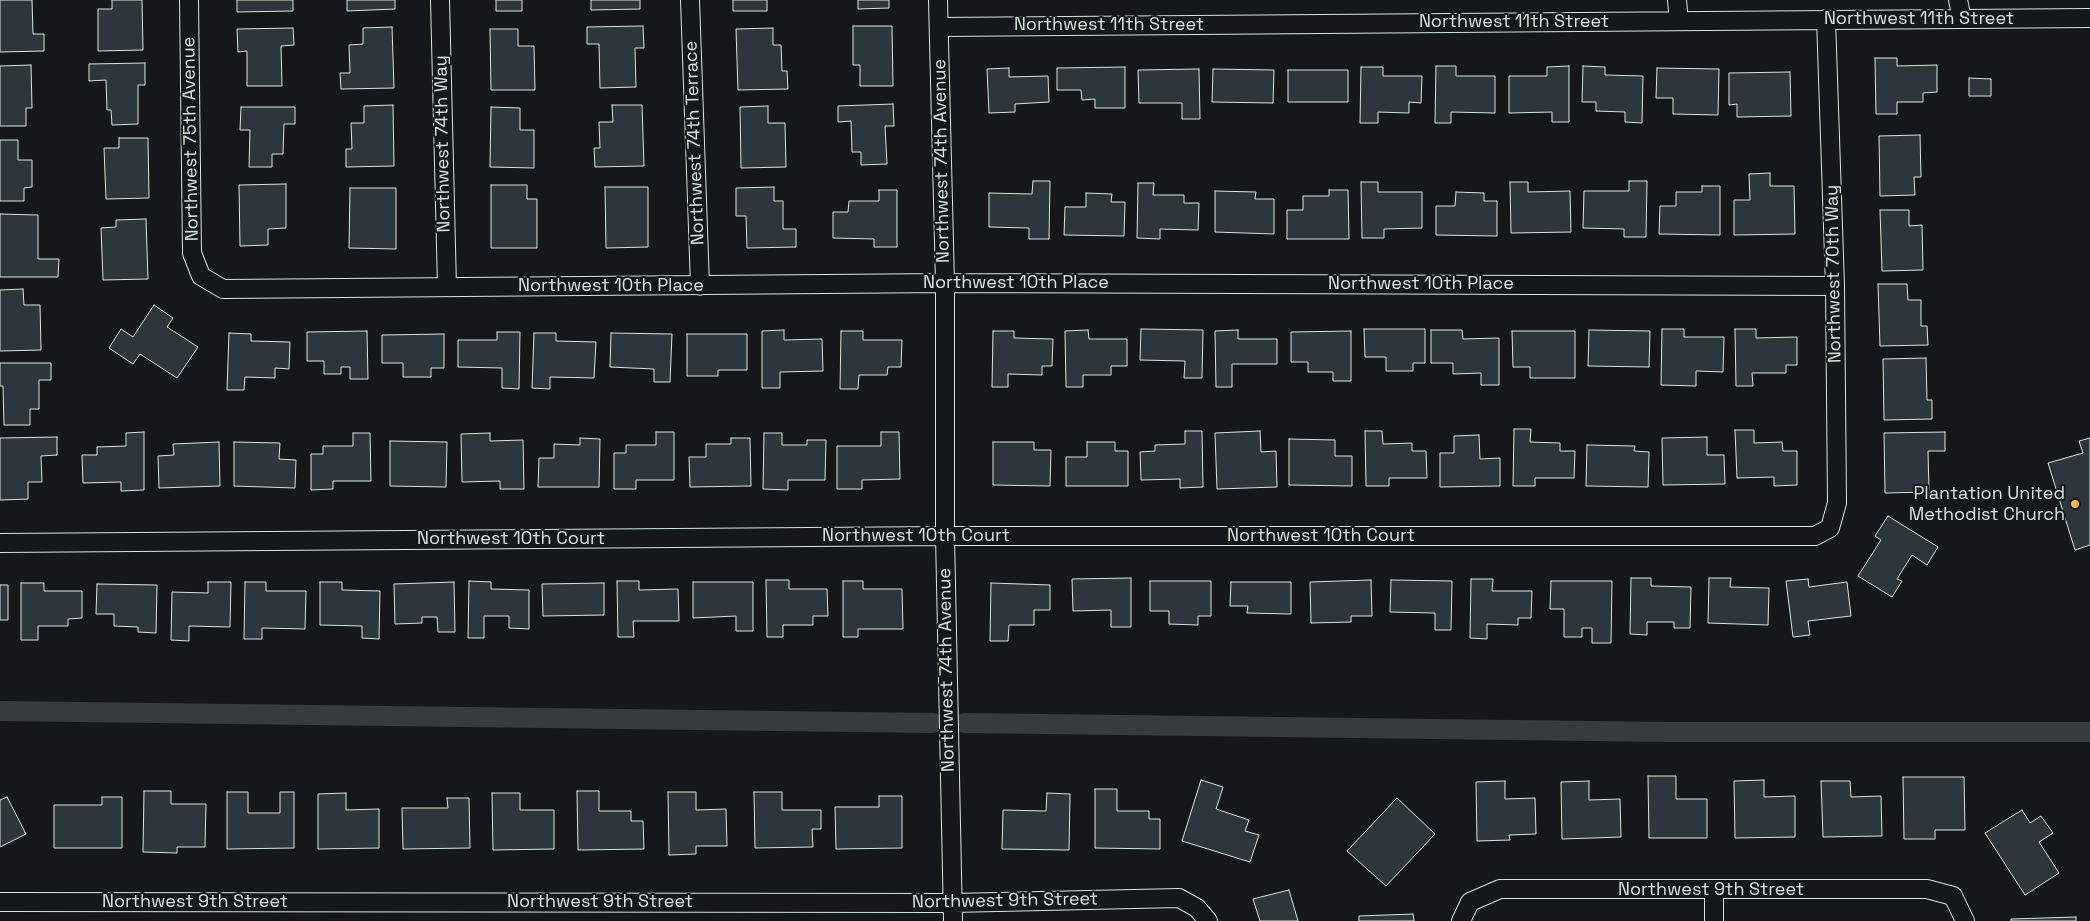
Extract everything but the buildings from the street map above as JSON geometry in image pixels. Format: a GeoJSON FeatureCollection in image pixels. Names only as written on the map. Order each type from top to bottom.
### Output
{"type":"FeatureCollection","features":[{"type":"Feature","properties":{"kind":"street","name":"Northwest 75th Avenue"},"geometry":{"type":"LineString","coordinates":[[189,0],[192,253],[201,276]]}},
{"type":"Feature","properties":{"kind":"street","name":"Northwest 74th Way"},"geometry":{"type":"LineString","coordinates":[[440,0],[447,287]]}},
{"type":"Feature","properties":{"kind":"street","name":"Northwest 74th Terrace"},"geometry":{"type":"LineString","coordinates":[[690,0],[700,286]]}},
{"type":"Feature","properties":{"kind":"street","name":"Northwest 74th Avenue"},"geometry":{"type":"LineString","coordinates":[[938,0],[945,283],[945,536],[953,921]]}},
{"type":"Feature","properties":{"kind":"street"},"geometry":{"type":"LineString","coordinates":[[1677,0],[1679,20]]}},
{"type":"Feature","properties":{"kind":"street"},"geometry":{"type":"LineString","coordinates":[[1958,0],[1962,19]]}},
{"type":"Feature","properties":{"kind":"street","name":"Northwest 11th Street"},"geometry":{"type":"LineString","coordinates":[[939,26],[2090,18]]}},
{"type":"Feature","properties":{"kind":"street","name":"Northwest 70th Way"},"geometry":{"type":"LineString","coordinates":[[1826,19],[1835,286],[1837,503],[1830,528]]}},
{"type":"Feature","properties":{"kind":"street","name":"Northwest 10th Place"},"geometry":{"type":"LineString","coordinates":[[201,276],[223,289],[945,283],[1835,286]]}},
{"type":"Feature","properties":{"kind":"street","name":"Northwest 10th Court"},"geometry":{"type":"LineString","coordinates":[[0,543],[945,536],[1814,536],[1830,528]]}},
{"type":"Feature","properties":{"kind":"street","name":"Northwest 9th Street"},"geometry":{"type":"LineString","coordinates":[[1461,921],[1470,902],[1500,889],[1926,889],[1953,896],[1965,921]]}},
{"type":"Feature","properties":{"kind":"street"},"geometry":{"type":"LineString","coordinates":[[1714,890],[1714,921]]}},
{"type":"Feature","properties":{"kind":"street","name":"Northwest 9th Street"},"geometry":{"type":"LineString","coordinates":[[0,902],[952,903],[1179,898],[1202,914]]}},
{"type":"Feature","properties":{"kind":"waterway"},"geometry":{"type":"LineString","coordinates":[[0,711],[933,723]]}},
{"type":"Feature","properties":{"kind":"waterway"},"geometry":{"type":"LineString","coordinates":[[964,723],[1670,732],[2090,732]]}},
{"type":"Feature","properties":{"kind":"place","name":"Plantation United Methodist Church"},"geometry":{"type":"Point","coordinates":[2075,504]}}]}
